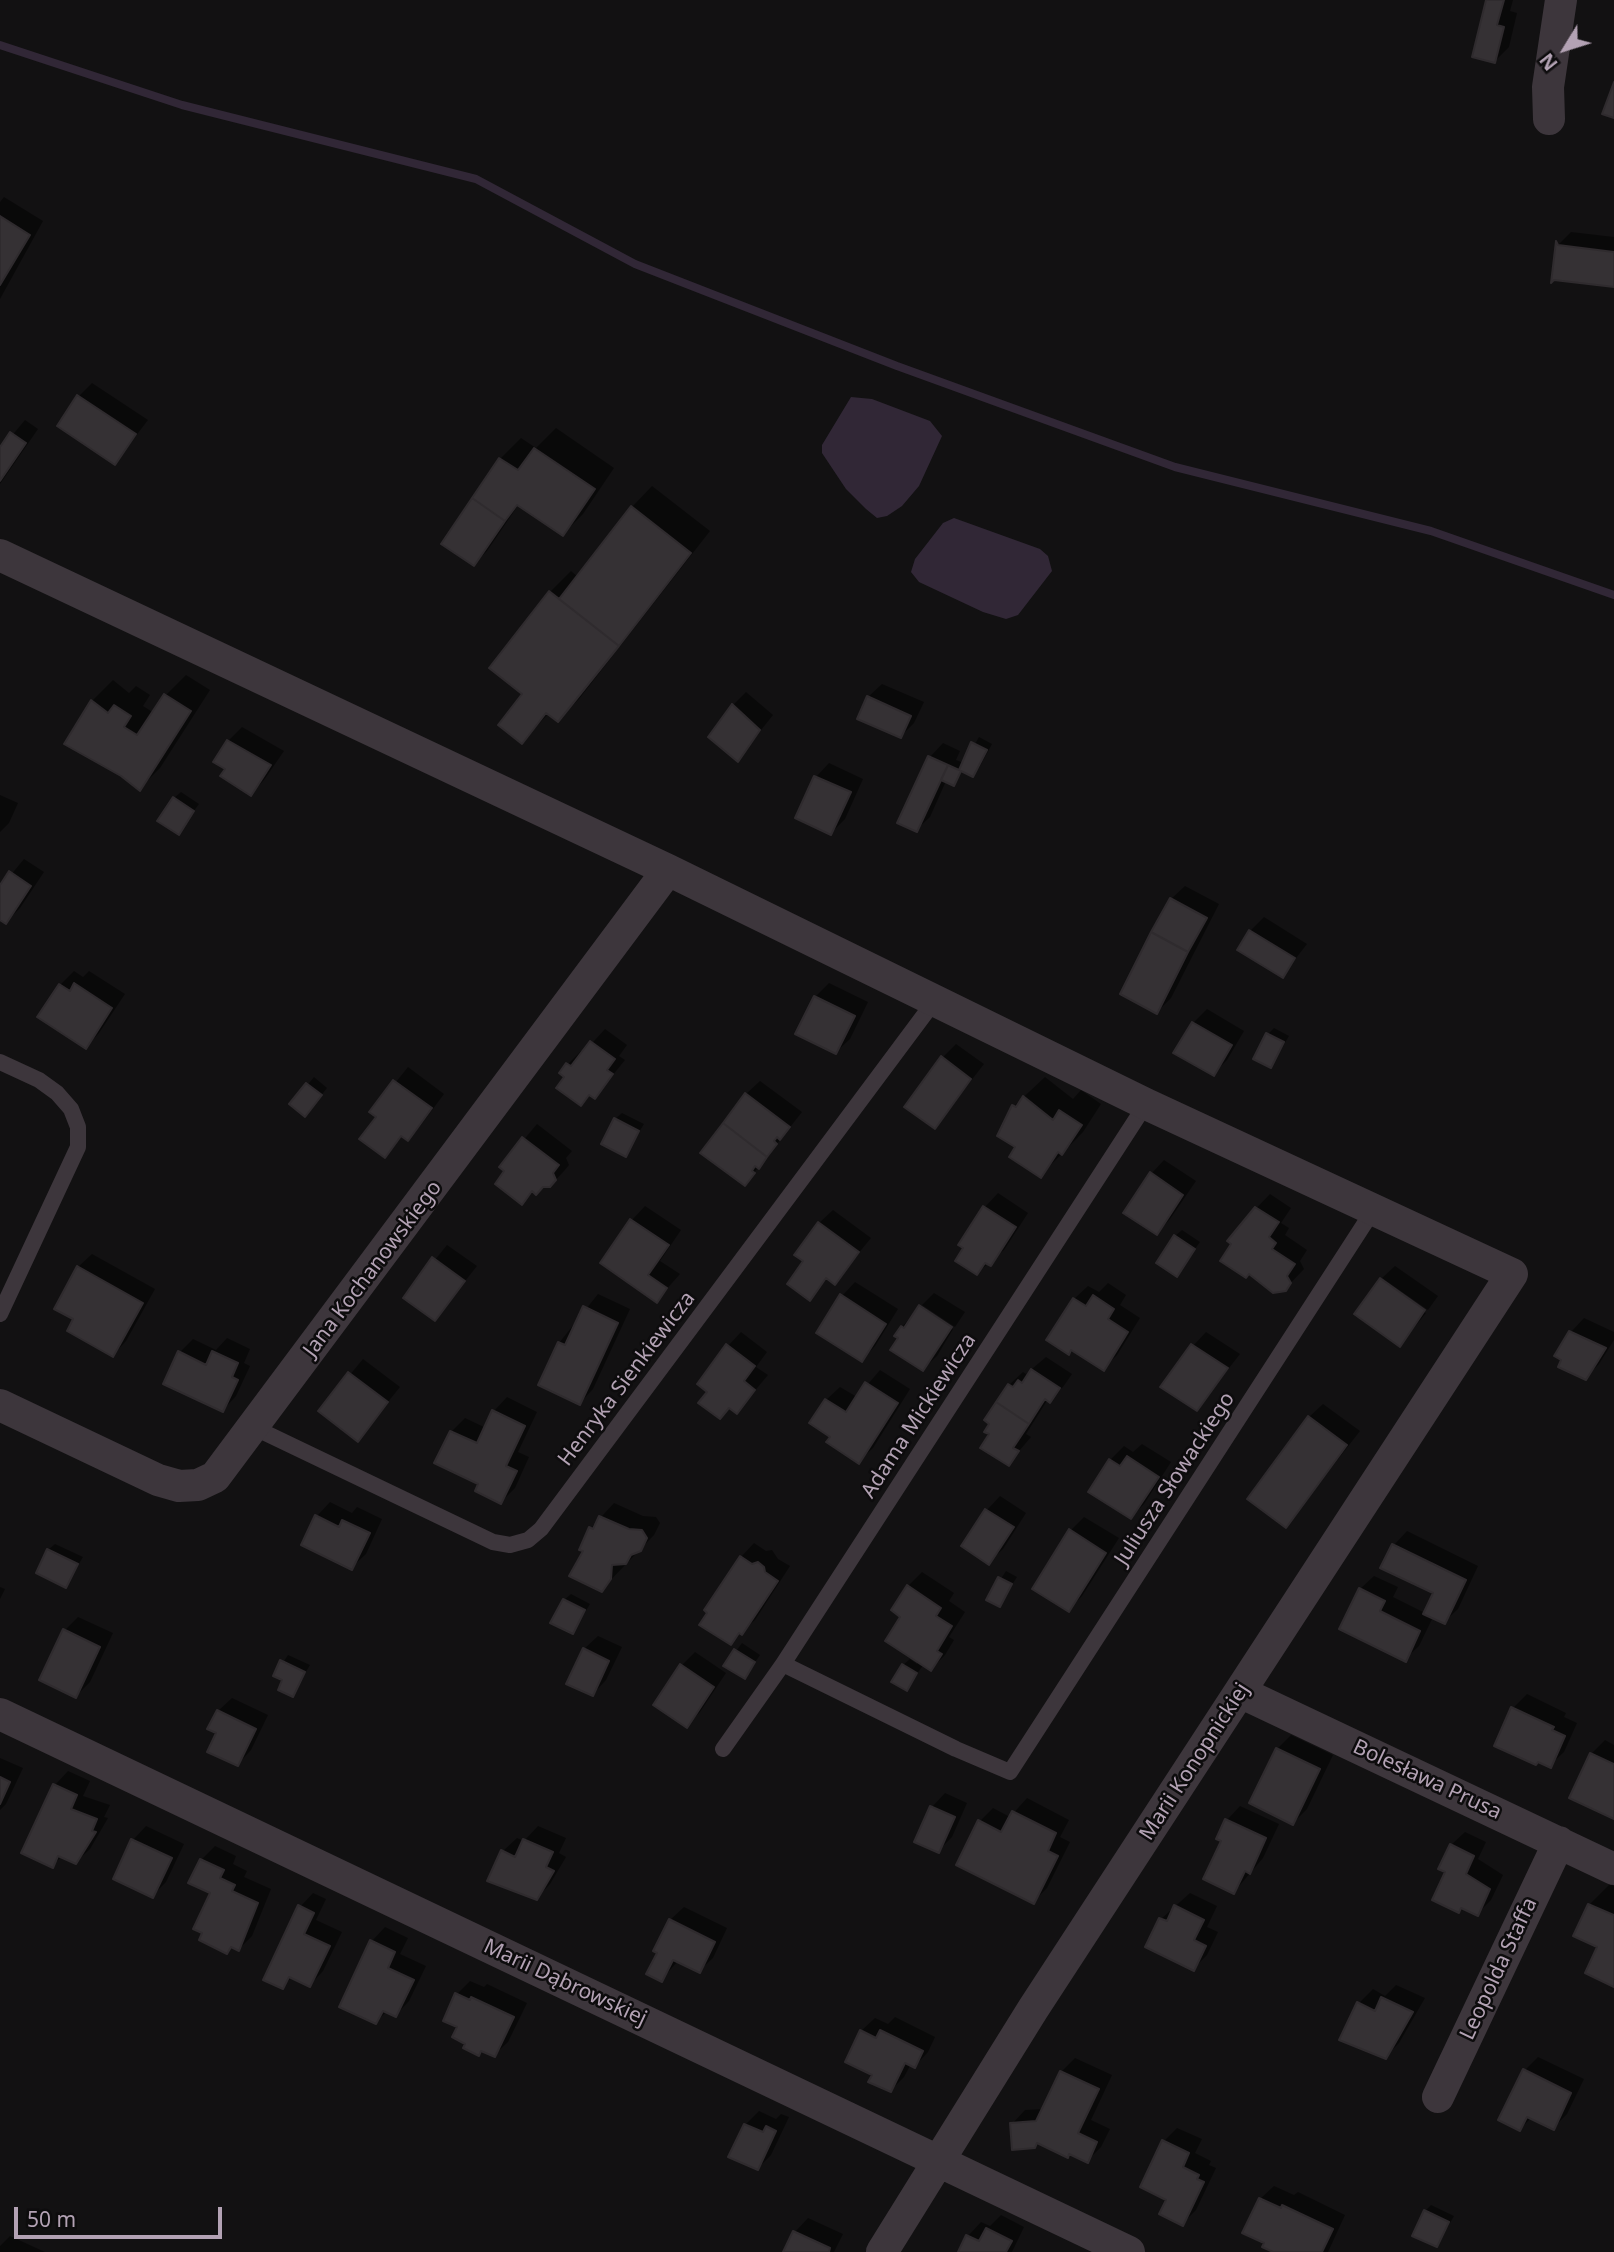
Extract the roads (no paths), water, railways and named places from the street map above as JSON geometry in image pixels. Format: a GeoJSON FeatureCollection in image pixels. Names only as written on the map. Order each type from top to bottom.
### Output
{"type":"FeatureCollection","features":[{"type":"Feature","properties":{"kind":"street"},"geometry":{"type":"LineString","coordinates":[[1549,119],[1548,87],[1561,0]]}},
{"type":"Feature","properties":{"kind":"street"},"geometry":{"type":"LineString","coordinates":[[0,555],[668,870],[1146,1104],[1374,1209]]}},
{"type":"Feature","properties":{"kind":"street","name":"Jana Kochanowskiego"},"geometry":{"type":"LineString","coordinates":[[0,1405],[158,1480],[179,1486],[198,1485],[215,1477],[255,1428],[668,870]]}},
{"type":"Feature","properties":{"kind":"street","name":"Marii Konopnickiej"},"geometry":{"type":"LineString","coordinates":[[882,2252],[1033,2009],[1512,1274],[1374,1209]]}},
{"type":"Feature","properties":{"kind":"street","name":"Bolesława Prusa"},"geometry":{"type":"LineString","coordinates":[[1240,1692],[1614,1869]]}},
{"type":"Feature","properties":{"kind":"street","name":"Marii Dąbrowskiej"},"geometry":{"type":"LineString","coordinates":[[0,1714],[1129,2252]]}},
{"type":"Feature","properties":{"kind":"street","name":"Leopolda Staffa"},"geometry":{"type":"LineString","coordinates":[[1438,2097],[1559,1842]]}},
{"type":"Feature","properties":{"kind":"lane","name":"Henryka Sienkiewicza"},"geometry":{"type":"LineString","coordinates":[[255,1428],[493,1542],[510,1545],[528,1540],[541,1529],[936,999]]}},
{"type":"Feature","properties":{"kind":"lane"},"geometry":{"type":"LineString","coordinates":[[0,1062],[39,1080],[57,1093],[71,1109],[78,1127],[78,1147],[0,1314]]}},
{"type":"Feature","properties":{"kind":"lane","name":"Adama Mickiewicza"},"geometry":{"type":"LineString","coordinates":[[723,1749],[783,1664],[1146,1104]]}},
{"type":"Feature","properties":{"kind":"lane","name":"Juliusza Słowackiego"},"geometry":{"type":"LineString","coordinates":[[783,1664],[1010,1772],[1374,1209]]}},
{"type":"Feature","properties":{"kind":"waterway"},"geometry":{"type":"LineString","coordinates":[[0,45],[182,105],[476,179],[635,264],[897,366],[1175,467],[1431,531],[1614,595]]}}]}
